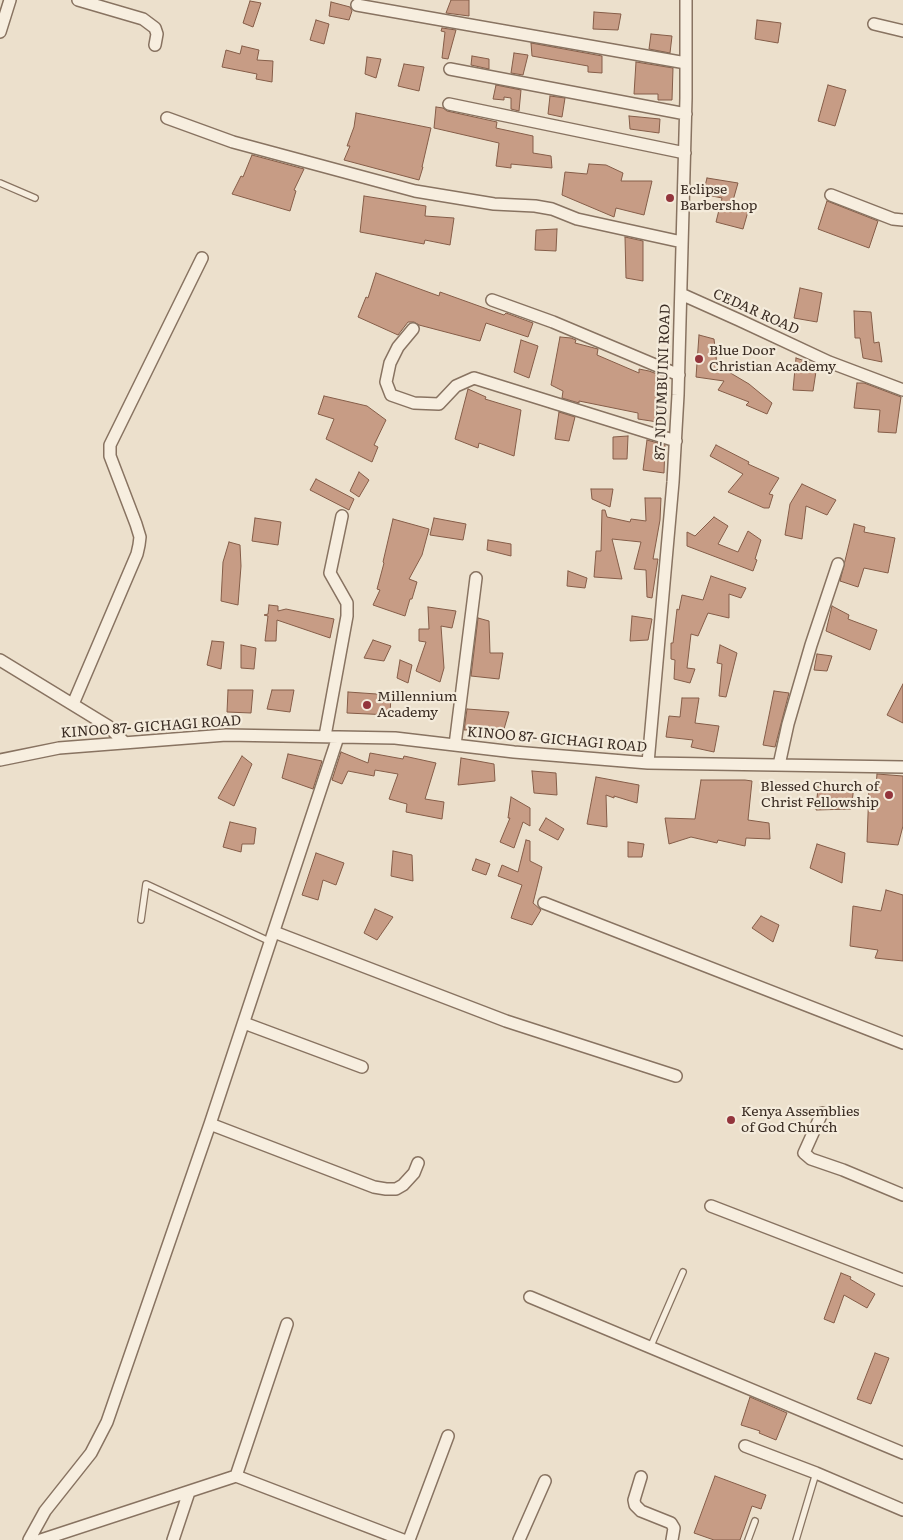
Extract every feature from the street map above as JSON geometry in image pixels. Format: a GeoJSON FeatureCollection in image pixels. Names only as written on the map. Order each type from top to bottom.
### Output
{"type":"FeatureCollection","features":[{"type":"Feature","properties":{"kind":"street"},"geometry":{"type":"LineString","coordinates":[[0,32],[10,0]]}},
{"type":"Feature","properties":{"kind":"street"},"geometry":{"type":"LineString","coordinates":[[78,0],[143,19],[155,28],[157,34],[155,45]]}},
{"type":"Feature","properties":{"kind":"street","name":"87- NDUMBUINI ROAD"},"geometry":{"type":"LineString","coordinates":[[648,763],[676,441],[686,114],[686,0]]}},
{"type":"Feature","properties":{"kind":"street"},"geometry":{"type":"LineString","coordinates":[[357,4],[686,63]]}},
{"type":"Feature","properties":{"kind":"street"},"geometry":{"type":"LineString","coordinates":[[874,24],[903,31]]}},
{"type":"Feature","properties":{"kind":"street"},"geometry":{"type":"LineString","coordinates":[[450,69],[686,114]]}},
{"type":"Feature","properties":{"kind":"street"},"geometry":{"type":"LineString","coordinates":[[449,104],[685,153]]}},
{"type":"Feature","properties":{"kind":"street"},"geometry":{"type":"LineString","coordinates":[[168,118],[233,142],[415,191],[494,204],[535,206],[552,209],[576,219],[682,242]]}},
{"type":"Feature","properties":{"kind":"street"},"geometry":{"type":"LineString","coordinates":[[831,195],[893,219],[903,220]]}},
{"type":"Feature","properties":{"kind":"street"},"geometry":{"type":"LineString","coordinates":[[73,704],[138,554],[140,538],[110,456],[110,445],[202,258]]}},
{"type":"Feature","properties":{"kind":"street","name":"CEDAR ROAD"},"geometry":{"type":"LineString","coordinates":[[681,294],[829,362],[903,390]]}},
{"type":"Feature","properties":{"kind":"street"},"geometry":{"type":"LineString","coordinates":[[492,300],[553,322],[679,375]]}},
{"type":"Feature","properties":{"kind":"street"},"geometry":{"type":"LineString","coordinates":[[413,329],[398,347],[390,363],[386,382],[391,395],[414,403],[439,404],[456,386],[474,378],[676,441]]}},
{"type":"Feature","properties":{"kind":"street"},"geometry":{"type":"LineString","coordinates":[[325,736],[347,616],[347,603],[330,573],[342,516]]}},
{"type":"Feature","properties":{"kind":"street"},"geometry":{"type":"LineString","coordinates":[[779,765],[788,724],[838,564]]}},
{"type":"Feature","properties":{"kind":"street"},"geometry":{"type":"LineString","coordinates":[[455,745],[476,578]]}},
{"type":"Feature","properties":{"kind":"street"},"geometry":{"type":"LineString","coordinates":[[0,660],[108,726],[124,742]]}},
{"type":"Feature","properties":{"kind":"street","name":"KINOO 87- GICHAGI ROAD"},"geometry":{"type":"LineString","coordinates":[[0,760],[59,748],[226,735],[395,738],[514,752],[648,763],[903,767]]}},
{"type":"Feature","properties":{"kind":"street"},"geometry":{"type":"LineString","coordinates":[[29,1540],[45,1511],[91,1453],[103,1431],[210,1124],[338,737]]}},
{"type":"Feature","properties":{"kind":"street"},"geometry":{"type":"LineString","coordinates":[[544,903],[903,1043]]}},
{"type":"Feature","properties":{"kind":"street"},"geometry":{"type":"LineString","coordinates":[[272,937],[506,1021],[676,1076]]}},
{"type":"Feature","properties":{"kind":"street"},"geometry":{"type":"LineString","coordinates":[[244,1023],[362,1068]]}},
{"type":"Feature","properties":{"kind":"street"},"geometry":{"type":"LineString","coordinates":[[822,1114],[804,1153],[810,1160],[843,1170],[903,1195]]}},
{"type":"Feature","properties":{"kind":"street"},"geometry":{"type":"LineString","coordinates":[[210,1124],[374,1187],[396,1189],[403,1185],[414,1173],[418,1163]]}},
{"type":"Feature","properties":{"kind":"street"},"geometry":{"type":"LineString","coordinates":[[710,1206],[903,1280]]}},
{"type":"Feature","properties":{"kind":"street"},"geometry":{"type":"LineString","coordinates":[[530,1297],[903,1453]]}},
{"type":"Feature","properties":{"kind":"street"},"geometry":{"type":"LineString","coordinates":[[236,1476],[287,1324]]}},
{"type":"Feature","properties":{"kind":"street"},"geometry":{"type":"LineString","coordinates":[[409,1540],[448,1436]]}},
{"type":"Feature","properties":{"kind":"street"},"geometry":{"type":"LineString","coordinates":[[745,1446],[816,1473],[903,1510]]}},
{"type":"Feature","properties":{"kind":"street"},"geometry":{"type":"LineString","coordinates":[[41,1540],[236,1476],[403,1540]]}},
{"type":"Feature","properties":{"kind":"street"},"geometry":{"type":"LineString","coordinates":[[641,1477],[634,1500],[635,1505],[641,1511],[671,1524],[674,1528],[672,1540]]}},
{"type":"Feature","properties":{"kind":"street"},"geometry":{"type":"LineString","coordinates":[[518,1540],[545,1481]]}},
{"type":"Feature","properties":{"kind":"street"},"geometry":{"type":"LineString","coordinates":[[172,1540],[189,1492]]}},
{"type":"Feature","properties":{"kind":"lane"},"geometry":{"type":"LineString","coordinates":[[0,183],[35,198]]}},
{"type":"Feature","properties":{"kind":"lane"},"geometry":{"type":"LineString","coordinates":[[141,920],[146,884],[272,937]]}},
{"type":"Feature","properties":{"kind":"lane"},"geometry":{"type":"LineString","coordinates":[[650,1348],[683,1272]]}},
{"type":"Feature","properties":{"kind":"lane"},"geometry":{"type":"LineString","coordinates":[[796,1540],[816,1473]]}},
{"type":"Feature","properties":{"kind":"lane"},"geometry":{"type":"LineString","coordinates":[[748,1540],[755,1521]]}},
{"type":"Feature","properties":{"kind":"building"},"geometry":{"type":"Polygon","coordinates":[[[451,0],[469,0],[469,16],[446,13],[451,0]]]}},
{"type":"Feature","properties":{"kind":"building"},"geometry":{"type":"Polygon","coordinates":[[[250,1],[261,3],[253,27],[243,23],[250,1]]]}},
{"type":"Feature","properties":{"kind":"building"},"geometry":{"type":"Polygon","coordinates":[[[331,2],[350,7],[352,11],[349,20],[329,16],[331,2]]]}},
{"type":"Feature","properties":{"kind":"building"},"geometry":{"type":"Polygon","coordinates":[[[594,12],[621,14],[618,30],[593,29],[594,12]]]}},
{"type":"Feature","properties":{"kind":"building"},"geometry":{"type":"Polygon","coordinates":[[[316,20],[329,24],[324,44],[310,40],[316,20]]]}},
{"type":"Feature","properties":{"kind":"building"},"geometry":{"type":"Polygon","coordinates":[[[757,20],[781,23],[778,43],[755,39],[757,20]]]}},
{"type":"Feature","properties":{"kind":"building"},"geometry":{"type":"Polygon","coordinates":[[[442,28],[456,30],[448,59],[442,58],[445,32],[441,31],[442,28]]]}},
{"type":"Feature","properties":{"kind":"building"},"geometry":{"type":"Polygon","coordinates":[[[651,34],[672,36],[670,53],[649,49],[651,34]]]}},
{"type":"Feature","properties":{"kind":"building"},"geometry":{"type":"Polygon","coordinates":[[[531,43],[602,56],[602,73],[588,72],[588,66],[532,56],[531,43]]]}},
{"type":"Feature","properties":{"kind":"building"},"geometry":{"type":"Polygon","coordinates":[[[242,46],[259,50],[257,60],[273,61],[272,82],[256,79],[257,74],[222,67],[226,50],[240,54],[242,46]]]}},
{"type":"Feature","properties":{"kind":"building"},"geometry":{"type":"Polygon","coordinates":[[[514,53],[528,55],[523,75],[511,73],[514,53]]]}},
{"type":"Feature","properties":{"kind":"building"},"geometry":{"type":"Polygon","coordinates":[[[472,56],[489,59],[489,69],[471,65],[472,56]]]}},
{"type":"Feature","properties":{"kind":"building"},"geometry":{"type":"Polygon","coordinates":[[[367,57],[381,59],[376,78],[365,74],[367,57]]]}},
{"type":"Feature","properties":{"kind":"building"},"geometry":{"type":"Polygon","coordinates":[[[636,62],[673,68],[672,100],[658,100],[658,94],[634,94],[636,62]]]}},
{"type":"Feature","properties":{"kind":"building"},"geometry":{"type":"Polygon","coordinates":[[[404,64],[424,67],[419,91],[398,86],[404,64]]]}},
{"type":"Feature","properties":{"kind":"building"},"geometry":{"type":"Polygon","coordinates":[[[496,85],[521,90],[519,111],[511,109],[511,98],[504,97],[504,100],[493,99],[496,85]]]}},
{"type":"Feature","properties":{"kind":"building"},"geometry":{"type":"Polygon","coordinates":[[[828,85],[846,90],[835,126],[818,121],[828,85]]]}},
{"type":"Feature","properties":{"kind":"building"},"geometry":{"type":"Polygon","coordinates":[[[550,96],[565,98],[562,117],[548,114],[550,96]]]}},
{"type":"Feature","properties":{"kind":"building"},"geometry":{"type":"Polygon","coordinates":[[[436,107],[497,122],[496,128],[533,136],[533,153],[551,156],[552,168],[511,164],[511,168],[496,166],[499,143],[434,128],[436,107]]]}},
{"type":"Feature","properties":{"kind":"building"},"geometry":{"type":"Polygon","coordinates":[[[356,113],[431,128],[419,180],[344,160],[350,146],[347,146],[354,127],[356,113]]]}},
{"type":"Feature","properties":{"kind":"building"},"geometry":{"type":"Polygon","coordinates":[[[629,116],[660,119],[659,133],[630,129],[629,116]]]}},
{"type":"Feature","properties":{"kind":"building"},"geometry":{"type":"Polygon","coordinates":[[[252,155],[304,169],[294,190],[296,191],[290,211],[232,194],[241,176],[243,177],[252,155]]]}},
{"type":"Feature","properties":{"kind":"building"},"geometry":{"type":"Polygon","coordinates":[[[589,164],[606,165],[623,173],[621,181],[652,181],[644,215],[616,208],[614,217],[562,195],[565,172],[587,174],[589,164]]]}},
{"type":"Feature","properties":{"kind":"building"},"geometry":{"type":"Polygon","coordinates":[[[707,178],[738,183],[732,204],[749,208],[743,229],[716,222],[722,198],[703,194],[707,178]]]}},
{"type":"Feature","properties":{"kind":"building"},"geometry":{"type":"Polygon","coordinates":[[[364,196],[426,206],[425,216],[454,218],[450,245],[425,240],[424,244],[360,232],[364,196]]]}},
{"type":"Feature","properties":{"kind":"building"},"geometry":{"type":"Polygon","coordinates":[[[827,201],[878,221],[869,248],[818,229],[827,201]]]}},
{"type":"Feature","properties":{"kind":"building"},"geometry":{"type":"Polygon","coordinates":[[[557,229],[556,251],[535,250],[536,230],[557,229]]]}},
{"type":"Feature","properties":{"kind":"building"},"geometry":{"type":"Polygon","coordinates":[[[625,237],[643,241],[643,281],[626,278],[625,237]]]}},
{"type":"Feature","properties":{"kind":"building"},"geometry":{"type":"Polygon","coordinates":[[[376,273],[439,296],[440,292],[504,315],[506,313],[533,323],[528,337],[486,323],[480,341],[414,322],[408,322],[398,335],[358,317],[366,297],[368,298],[376,273]]]}},
{"type":"Feature","properties":{"kind":"building"},"geometry":{"type":"Polygon","coordinates":[[[800,288],[822,293],[817,322],[794,318],[800,288]]]}},
{"type":"Feature","properties":{"kind":"building"},"geometry":{"type":"Polygon","coordinates":[[[854,311],[871,312],[874,343],[879,342],[882,362],[863,358],[860,338],[855,338],[854,311]]]}},
{"type":"Feature","properties":{"kind":"building"},"geometry":{"type":"Polygon","coordinates":[[[699,335],[714,339],[717,365],[749,384],[772,403],[767,414],[746,405],[749,402],[718,390],[724,381],[696,377],[699,335]]]}},
{"type":"Feature","properties":{"kind":"building"},"geometry":{"type":"Polygon","coordinates":[[[560,337],[571,338],[576,340],[575,343],[598,349],[597,355],[639,373],[639,369],[665,377],[664,423],[638,419],[638,413],[579,401],[579,403],[562,398],[563,391],[551,385],[560,337]]]}},
{"type":"Feature","properties":{"kind":"building"},"geometry":{"type":"Polygon","coordinates":[[[521,340],[538,346],[529,378],[514,372],[521,340]]]}},
{"type":"Feature","properties":{"kind":"building"},"geometry":{"type":"Polygon","coordinates":[[[796,358],[817,365],[813,391],[793,390],[796,358]]]}},
{"type":"Feature","properties":{"kind":"building"},"geometry":{"type":"Polygon","coordinates":[[[857,383],[864,383],[901,397],[896,433],[878,432],[880,410],[854,408],[857,383]]]}},
{"type":"Feature","properties":{"kind":"building"},"geometry":{"type":"Polygon","coordinates":[[[468,389],[486,397],[485,399],[521,410],[514,456],[479,443],[478,448],[455,439],[468,389]]]}},
{"type":"Feature","properties":{"kind":"building"},"geometry":{"type":"Polygon","coordinates":[[[324,396],[367,406],[386,420],[374,445],[378,447],[372,462],[326,439],[334,419],[318,414],[324,396]]]}},
{"type":"Feature","properties":{"kind":"building"},"geometry":{"type":"Polygon","coordinates":[[[559,412],[575,417],[569,441],[555,439],[559,412]]]}},
{"type":"Feature","properties":{"kind":"building"},"geometry":{"type":"Polygon","coordinates":[[[628,436],[627,459],[613,459],[613,437],[628,436]]]}},
{"type":"Feature","properties":{"kind":"building"},"geometry":{"type":"Polygon","coordinates":[[[647,440],[665,445],[664,473],[643,470],[647,440]]]}},
{"type":"Feature","properties":{"kind":"building"},"geometry":{"type":"Polygon","coordinates":[[[716,445],[749,462],[748,464],[779,478],[769,494],[773,495],[769,508],[764,508],[728,492],[743,474],[710,456],[716,445]]]}},
{"type":"Feature","properties":{"kind":"building"},"geometry":{"type":"Polygon","coordinates":[[[359,472],[369,480],[359,497],[350,491],[359,472]]]}},
{"type":"Feature","properties":{"kind":"building"},"geometry":{"type":"Polygon","coordinates":[[[316,479],[354,499],[349,510],[310,490],[316,479]]]}},
{"type":"Feature","properties":{"kind":"building"},"geometry":{"type":"Polygon","coordinates":[[[802,484],[836,500],[827,515],[806,506],[802,539],[785,535],[790,504],[802,484]]]}},
{"type":"Feature","properties":{"kind":"building"},"geometry":{"type":"Polygon","coordinates":[[[591,489],[613,489],[610,507],[592,499],[591,489]]]}},
{"type":"Feature","properties":{"kind":"building"},"geometry":{"type":"Polygon","coordinates":[[[645,498],[661,498],[660,520],[653,559],[658,559],[652,598],[647,597],[646,570],[634,569],[641,542],[612,539],[622,579],[594,577],[596,551],[601,551],[602,510],[605,510],[607,517],[630,522],[631,519],[646,521],[645,498]]]}},
{"type":"Feature","properties":{"kind":"building"},"geometry":{"type":"Polygon","coordinates":[[[714,517],[728,526],[718,544],[738,552],[748,531],[761,540],[753,571],[687,546],[687,532],[695,536],[714,517]]]}},
{"type":"Feature","properties":{"kind":"building"},"geometry":{"type":"Polygon","coordinates":[[[255,518],[281,522],[278,545],[252,541],[255,518]]]}},
{"type":"Feature","properties":{"kind":"building"},"geometry":{"type":"Polygon","coordinates":[[[434,518],[466,524],[463,540],[430,535],[434,518]]]}},
{"type":"Feature","properties":{"kind":"building"},"geometry":{"type":"Polygon","coordinates":[[[393,519],[429,529],[422,555],[409,579],[417,582],[405,616],[373,605],[380,590],[377,589],[393,519]]]}},
{"type":"Feature","properties":{"kind":"building"},"geometry":{"type":"Polygon","coordinates":[[[854,524],[865,527],[864,532],[895,538],[888,573],[864,568],[858,587],[840,581],[854,524]]]}},
{"type":"Feature","properties":{"kind":"building"},"geometry":{"type":"Polygon","coordinates":[[[488,540],[511,544],[511,556],[487,550],[488,540]]]}},
{"type":"Feature","properties":{"kind":"building"},"geometry":{"type":"Polygon","coordinates":[[[229,542],[240,545],[241,566],[238,605],[221,601],[223,562],[229,542]]]}},
{"type":"Feature","properties":{"kind":"building"},"geometry":{"type":"Polygon","coordinates":[[[568,571],[587,578],[585,588],[567,586],[568,571]]]}},
{"type":"Feature","properties":{"kind":"building"},"geometry":{"type":"Polygon","coordinates":[[[711,576],[746,588],[741,598],[729,594],[729,618],[708,613],[698,636],[691,634],[687,668],[695,669],[690,683],[674,679],[675,660],[671,659],[671,643],[673,643],[677,609],[679,610],[682,595],[703,600],[711,576]]]}},
{"type":"Feature","properties":{"kind":"building"},"geometry":{"type":"Polygon","coordinates":[[[269,605],[278,606],[278,611],[286,609],[334,619],[330,638],[277,620],[276,641],[265,641],[268,616],[264,615],[268,614],[269,605]]]}},
{"type":"Feature","properties":{"kind":"building"},"geometry":{"type":"Polygon","coordinates":[[[832,606],[849,615],[848,619],[877,630],[870,650],[826,631],[832,606]]]}},
{"type":"Feature","properties":{"kind":"building"},"geometry":{"type":"Polygon","coordinates":[[[428,607],[456,611],[452,628],[441,626],[444,668],[440,682],[416,671],[426,642],[419,641],[419,629],[429,629],[428,607]]]}},
{"type":"Feature","properties":{"kind":"building"},"geometry":{"type":"Polygon","coordinates":[[[632,616],[652,619],[648,640],[630,641],[632,616]]]}},
{"type":"Feature","properties":{"kind":"building"},"geometry":{"type":"Polygon","coordinates":[[[478,618],[489,621],[490,653],[503,653],[499,679],[471,676],[478,618]]]}},
{"type":"Feature","properties":{"kind":"building"},"geometry":{"type":"Polygon","coordinates":[[[373,640],[391,646],[384,661],[364,658],[373,640]]]}},
{"type":"Feature","properties":{"kind":"building"},"geometry":{"type":"Polygon","coordinates":[[[212,641],[224,642],[221,669],[207,665],[212,641]]]}},
{"type":"Feature","properties":{"kind":"building"},"geometry":{"type":"Polygon","coordinates":[[[241,645],[256,648],[254,669],[241,668],[241,645]]]}},
{"type":"Feature","properties":{"kind":"building"},"geometry":{"type":"Polygon","coordinates":[[[720,645],[737,653],[726,697],[719,696],[722,664],[717,663],[720,645]]]}},
{"type":"Feature","properties":{"kind":"building"},"geometry":{"type":"Polygon","coordinates":[[[817,654],[832,656],[827,671],[814,670],[817,654]]]}},
{"type":"Feature","properties":{"kind":"building"},"geometry":{"type":"Polygon","coordinates":[[[400,660],[412,665],[408,683],[397,678],[400,660]]]}},
{"type":"Feature","properties":{"kind":"building"},"geometry":{"type":"Polygon","coordinates":[[[903,684],[903,723],[887,715],[903,684]]]}},
{"type":"Feature","properties":{"kind":"building"},"geometry":{"type":"Polygon","coordinates":[[[228,690],[253,690],[251,713],[227,712],[228,690]]]}},
{"type":"Feature","properties":{"kind":"building"},"geometry":{"type":"Polygon","coordinates":[[[272,690],[294,690],[290,712],[267,709],[272,690]]]}},
{"type":"Feature","properties":{"kind":"building"},"geometry":{"type":"Polygon","coordinates":[[[774,691],[789,693],[775,747],[763,745],[774,691]]]}},
{"type":"Feature","properties":{"kind":"building"},"geometry":{"type":"Polygon","coordinates":[[[348,692],[391,695],[390,715],[347,713],[348,692]]]}},
{"type":"Feature","properties":{"kind":"building"},"geometry":{"type":"Polygon","coordinates":[[[682,698],[699,698],[695,723],[719,726],[714,752],[691,747],[693,740],[666,737],[669,716],[680,717],[682,698]]]}},
{"type":"Feature","properties":{"kind":"building"},"geometry":{"type":"Polygon","coordinates":[[[467,709],[509,712],[504,729],[464,730],[467,709]]]}},
{"type":"Feature","properties":{"kind":"building"},"geometry":{"type":"Polygon","coordinates":[[[341,752],[368,763],[370,753],[403,759],[404,756],[436,763],[425,799],[444,802],[442,819],[406,812],[407,804],[389,799],[398,774],[375,770],[374,776],[348,771],[342,784],[332,780],[341,752]]]}},
{"type":"Feature","properties":{"kind":"building"},"geometry":{"type":"Polygon","coordinates":[[[288,754],[322,761],[313,789],[282,778],[288,754]]]}},
{"type":"Feature","properties":{"kind":"building"},"geometry":{"type":"Polygon","coordinates":[[[242,756],[252,764],[234,806],[218,798],[242,756]]]}},
{"type":"Feature","properties":{"kind":"building"},"geometry":{"type":"Polygon","coordinates":[[[461,758],[494,764],[495,781],[458,785],[461,758]]]}},
{"type":"Feature","properties":{"kind":"building"},"geometry":{"type":"Polygon","coordinates":[[[532,771],[556,773],[557,795],[534,793],[532,771]]]}},
{"type":"Feature","properties":{"kind":"building"},"geometry":{"type":"Polygon","coordinates":[[[877,774],[903,776],[903,826],[898,845],[867,842],[869,787],[876,787],[877,774]]]}},
{"type":"Feature","properties":{"kind":"building"},"geometry":{"type":"Polygon","coordinates":[[[596,777],[639,785],[637,803],[606,795],[607,827],[587,824],[596,777]]]}},
{"type":"Feature","properties":{"kind":"building"},"geometry":{"type":"Polygon","coordinates":[[[701,780],[752,781],[748,820],[769,823],[770,839],[746,838],[745,846],[718,840],[717,843],[691,837],[669,844],[665,818],[695,819],[701,780]]]}},
{"type":"Feature","properties":{"kind":"building"},"geometry":{"type":"Polygon","coordinates":[[[818,787],[854,787],[851,809],[816,810],[818,787]]]}},
{"type":"Feature","properties":{"kind":"building"},"geometry":{"type":"Polygon","coordinates":[[[511,797],[530,808],[530,826],[523,822],[514,848],[500,842],[510,818],[508,818],[511,797]]]}},
{"type":"Feature","properties":{"kind":"building"},"geometry":{"type":"Polygon","coordinates":[[[546,818],[564,829],[558,840],[539,830],[546,818]]]}},
{"type":"Feature","properties":{"kind":"building"},"geometry":{"type":"Polygon","coordinates":[[[230,822],[256,828],[254,844],[242,844],[241,852],[223,847],[230,822]]]}},
{"type":"Feature","properties":{"kind":"building"},"geometry":{"type":"Polygon","coordinates":[[[526,840],[530,841],[530,861],[542,867],[533,903],[541,910],[532,925],[511,918],[522,885],[498,876],[502,865],[518,872],[526,840]]]}},
{"type":"Feature","properties":{"kind":"building"},"geometry":{"type":"Polygon","coordinates":[[[628,842],[644,844],[642,857],[628,857],[628,842]]]}},
{"type":"Feature","properties":{"kind":"building"},"geometry":{"type":"Polygon","coordinates":[[[817,844],[845,853],[842,883],[810,868],[817,844]]]}},
{"type":"Feature","properties":{"kind":"building"},"geometry":{"type":"Polygon","coordinates":[[[393,851],[412,855],[413,881],[391,876],[393,851]]]}},
{"type":"Feature","properties":{"kind":"building"},"geometry":{"type":"Polygon","coordinates":[[[316,853],[344,863],[336,885],[323,880],[318,900],[302,895],[316,853]]]}},
{"type":"Feature","properties":{"kind":"building"},"geometry":{"type":"Polygon","coordinates":[[[476,859],[490,864],[486,875],[472,870],[476,859]]]}},
{"type":"Feature","properties":{"kind":"building"},"geometry":{"type":"Polygon","coordinates":[[[886,890],[903,895],[903,961],[875,958],[878,950],[850,946],[853,906],[881,911],[886,890]]]}},
{"type":"Feature","properties":{"kind":"building"},"geometry":{"type":"Polygon","coordinates":[[[375,909],[393,917],[377,940],[364,933],[375,909]]]}},
{"type":"Feature","properties":{"kind":"building"},"geometry":{"type":"Polygon","coordinates":[[[761,916],[779,925],[773,942],[752,928],[761,916]]]}},
{"type":"Feature","properties":{"kind":"building"},"geometry":{"type":"Polygon","coordinates":[[[841,1273],[851,1277],[850,1279],[875,1294],[867,1308],[844,1295],[834,1323],[824,1319],[841,1273]]]}},
{"type":"Feature","properties":{"kind":"building"},"geometry":{"type":"Polygon","coordinates":[[[875,1353],[889,1358],[871,1404],[857,1399],[875,1353]]]}},
{"type":"Feature","properties":{"kind":"building"},"geometry":{"type":"Polygon","coordinates":[[[750,1397],[787,1413],[776,1440],[759,1433],[760,1431],[741,1425],[750,1397]]]}},
{"type":"Feature","properties":{"kind":"building"},"geometry":{"type":"Polygon","coordinates":[[[715,1476],[766,1495],[761,1509],[752,1506],[740,1540],[714,1540],[694,1533],[715,1476]]]}},
{"type":"Feature","properties":{"kind":"place","name":"Eclipse Barbershop"},"geometry":{"type":"Point","coordinates":[670,198]}},
{"type":"Feature","properties":{"kind":"place","name":"Blue Door Christian Academy"},"geometry":{"type":"Point","coordinates":[699,359]}},
{"type":"Feature","properties":{"kind":"place","name":"Millennium Academy"},"geometry":{"type":"Point","coordinates":[367,705]}},
{"type":"Feature","properties":{"kind":"place","name":"Blessed Church of Christ Fellowship"},"geometry":{"type":"Point","coordinates":[889,795]}},
{"type":"Feature","properties":{"kind":"place","name":"Kenya Assemblies of God Church"},"geometry":{"type":"Point","coordinates":[731,1120]}}]}
